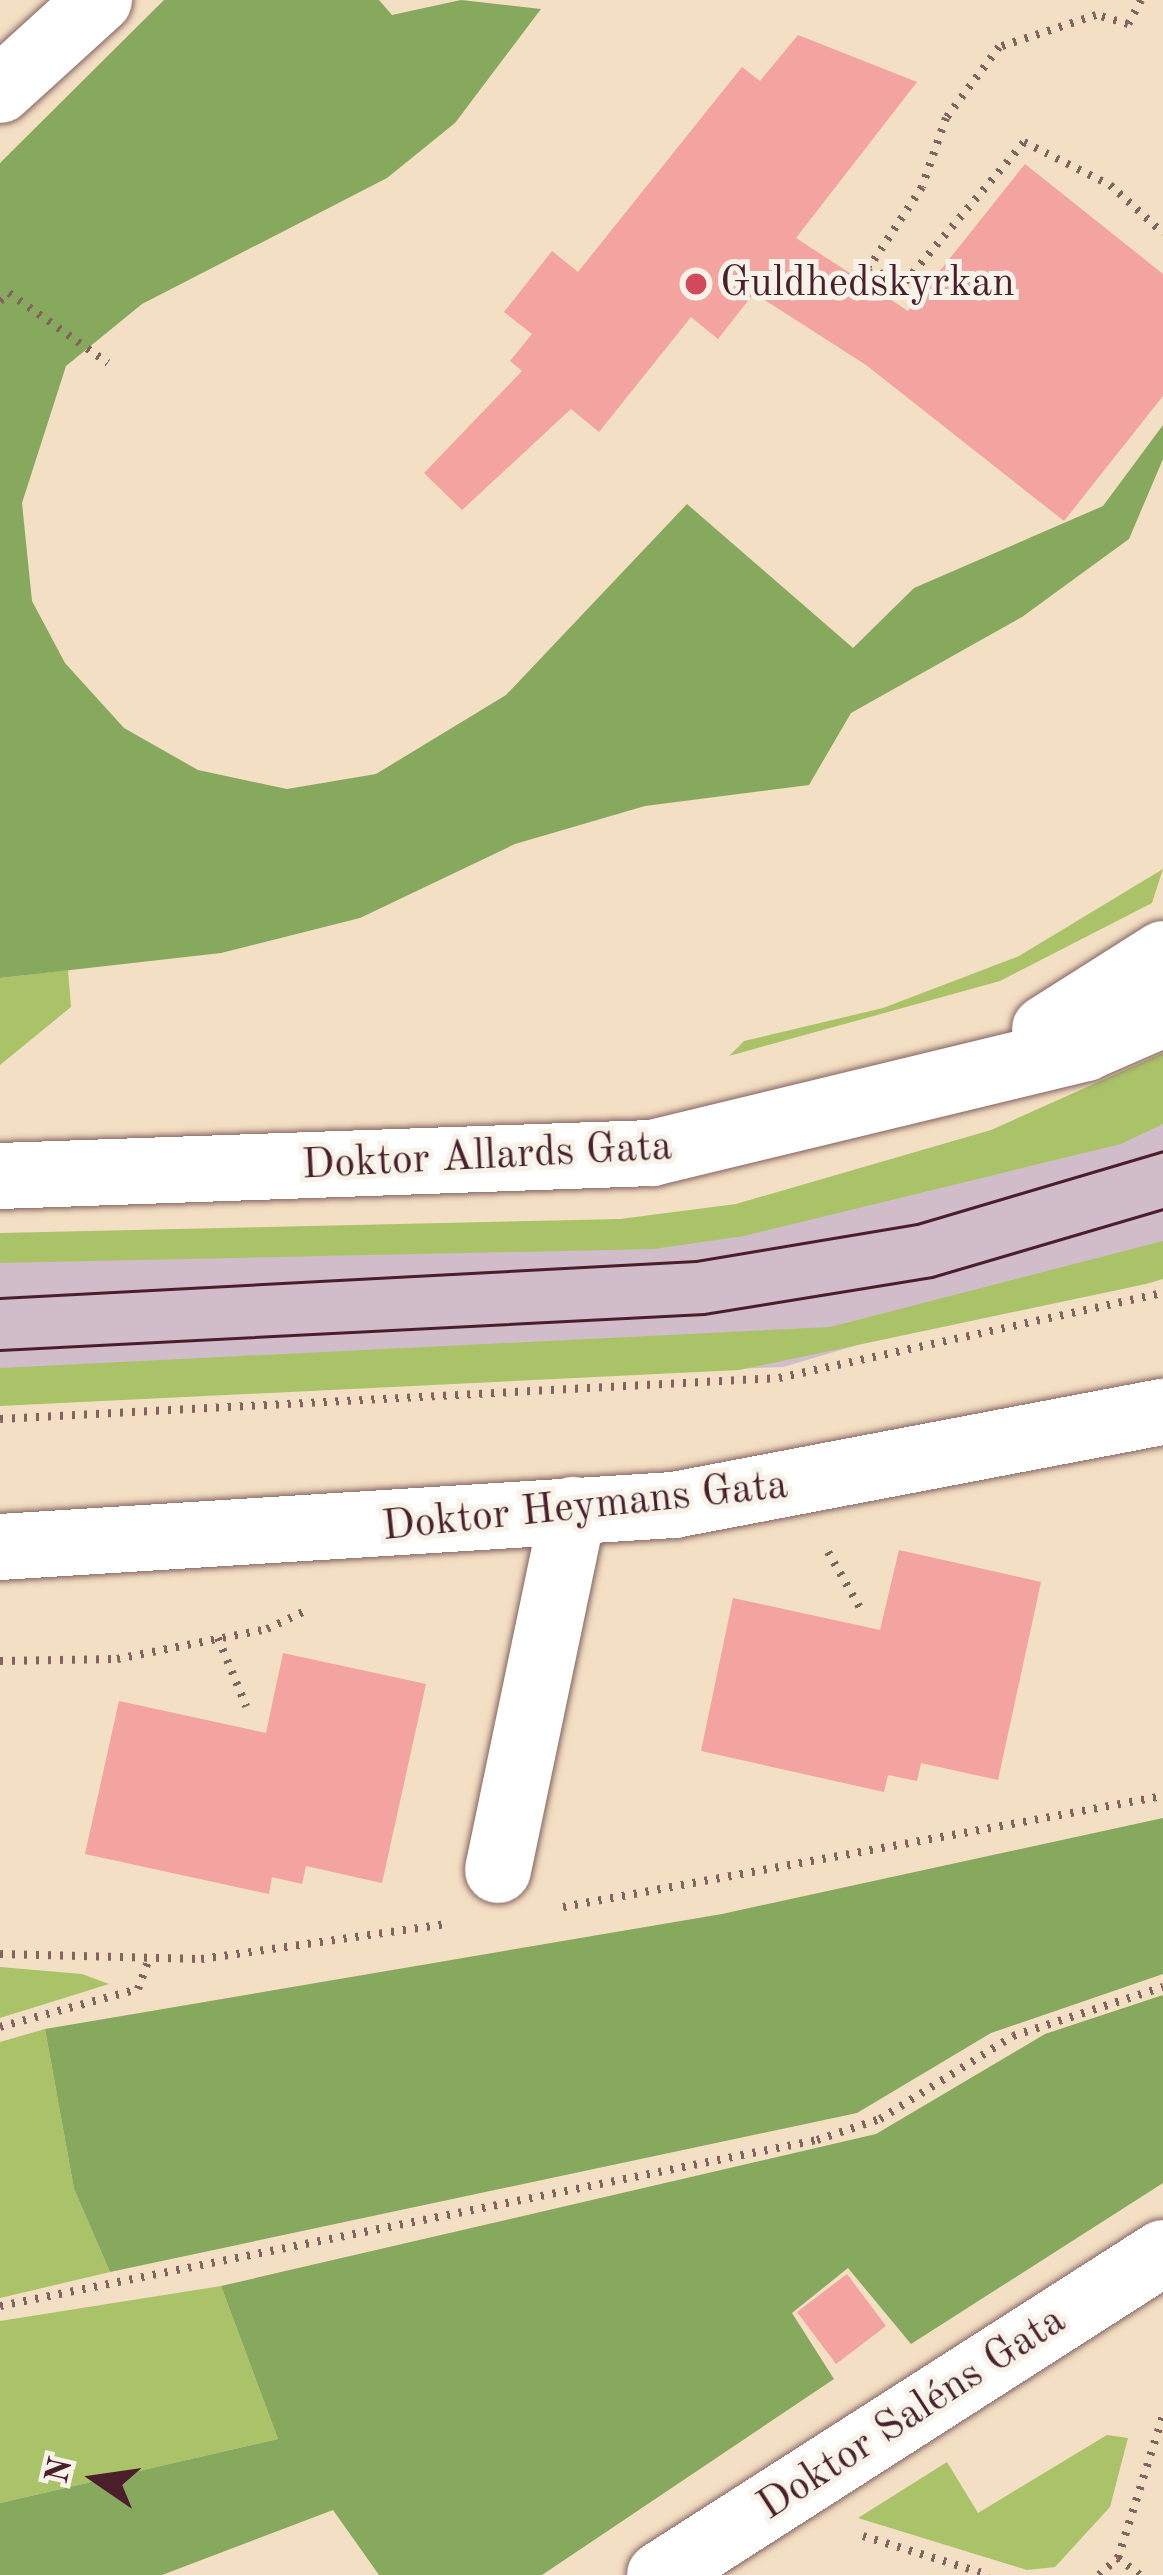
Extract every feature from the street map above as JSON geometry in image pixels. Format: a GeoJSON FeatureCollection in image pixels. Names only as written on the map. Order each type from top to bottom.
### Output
{"type":"FeatureCollection","features":[{"type":"Feature","properties":{"kind":"street"},"geometry":{"type":"LineString","coordinates":[[0,90],[99,0]]}},
{"type":"Feature","properties":{"kind":"street","name":"Doktor Allards Gata"},"geometry":{"type":"LineString","coordinates":[[964,1076],[1163,953]]}},
{"type":"Feature","properties":{"kind":"street","name":"Doktor Allards Gata"},"geometry":{"type":"LineString","coordinates":[[0,1176],[652,1153],[1084,1048],[1163,1014]]}},
{"type":"Feature","properties":{"kind":"street","name":"Doktor Heymans Gata"},"geometry":{"type":"LineString","coordinates":[[0,1547],[573,1510],[812,1483],[1163,1412]]}},
{"type":"Feature","properties":{"kind":"street"},"geometry":{"type":"LineString","coordinates":[[522,1890],[573,1510]]}},
{"type":"Feature","properties":{"kind":"street","name":"Doktor Saléns Gata"},"geometry":{"type":"LineString","coordinates":[[661,2575],[1163,2253]]}},
{"type":"Feature","properties":{"kind":"path"},"geometry":{"type":"LineString","coordinates":[[1141,0],[1128,24],[1096,15],[999,47],[946,118],[922,187],[868,268],[904,282],[1024,142],[1110,185],[1163,233]]}},
{"type":"Feature","properties":{"kind":"path"},"geometry":{"type":"LineString","coordinates":[[0,301],[9,293],[108,363]]}},
{"type":"Feature","properties":{"kind":"path"},"geometry":{"type":"LineString","coordinates":[[0,1419],[778,1378],[1163,1293]]}},
{"type":"Feature","properties":{"kind":"path"},"geometry":{"type":"LineString","coordinates":[[825,1547],[863,1613]]}},
{"type":"Feature","properties":{"kind":"path"},"geometry":{"type":"LineString","coordinates":[[218,1638],[246,1706]]}},
{"type":"Feature","properties":{"kind":"path"},"geometry":{"type":"LineString","coordinates":[[522,1890],[1163,1796]]}},
{"type":"Feature","properties":{"kind":"path"},"geometry":{"type":"LineString","coordinates":[[0,1954],[149,1959],[454,1923]]}},
{"type":"Feature","properties":{"kind":"path"},"geometry":{"type":"LineString","coordinates":[[0,2027],[138,1989],[149,1959]]}},
{"type":"Feature","properties":{"kind":"path"},"geometry":{"type":"LineString","coordinates":[[0,2306],[817,2140],[880,2119],[1013,2036],[1163,1987]]}},
{"type":"Feature","properties":{"kind":"path"},"geometry":{"type":"LineString","coordinates":[[1099,2575],[1118,2558],[1163,2415]]}},
{"type":"Feature","properties":{"kind":"path"},"geometry":{"type":"LineString","coordinates":[[842,2530],[989,2575]]}},
{"type":"Feature","properties":{"kind":"path"},"geometry":{"type":"LineString","coordinates":[[1118,2558],[1141,2575]]}},
{"type":"Feature","properties":{"kind":"shaded area"},"geometry":{"type":"Polygon","coordinates":[[[1163,1105],[1163,1255],[783,1367],[0,1397],[0,1257],[573,1231],[856,1192],[1163,1105]]]}},
{"type":"Feature","properties":{"kind":"green space"},"geometry":{"type":"Polygon","coordinates":[[[164,0],[379,0],[392,15],[461,0],[541,9],[455,123],[387,178],[142,304],[66,366],[22,503],[32,601],[65,663],[124,728],[198,770],[287,789],[376,774],[506,695],[687,504],[853,648],[914,588],[1103,506],[1163,425],[1163,459],[1129,539],[1022,617],[851,713],[809,785],[645,806],[515,844],[360,918],[221,953],[0,978],[0,163],[164,0]]]}},
{"type":"Feature","properties":{"kind":"green space"},"geometry":{"type":"Polygon","coordinates":[[[1163,869],[1152,903],[1000,981],[729,1056],[744,1041],[883,1008],[1019,956],[1163,869]]]}},
{"type":"Feature","properties":{"kind":"green space"},"geometry":{"type":"Polygon","coordinates":[[[68,970],[71,1007],[0,1065],[0,978],[68,970]]]}},
{"type":"Feature","properties":{"kind":"green space"},"geometry":{"type":"Polygon","coordinates":[[[1163,1053],[1163,1124],[1121,1144],[744,1236],[654,1249],[0,1263],[0,1233],[620,1219],[736,1204],[991,1130],[1163,1053]]]}},
{"type":"Feature","properties":{"kind":"green space"},"geometry":{"type":"Polygon","coordinates":[[[1163,1241],[1163,1279],[739,1370],[0,1406],[0,1368],[830,1327],[1163,1241]]]}},
{"type":"Feature","properties":{"kind":"green space"},"geometry":{"type":"Polygon","coordinates":[[[1163,1818],[1163,1974],[991,2033],[857,2113],[110,2272],[74,2189],[45,2029],[722,1914],[1163,1818]]]}},
{"type":"Feature","properties":{"kind":"green space"},"geometry":{"type":"Polygon","coordinates":[[[0,1967],[82,1974],[109,1984],[0,2018],[0,1967]]]}},
{"type":"Feature","properties":{"kind":"green space"},"geometry":{"type":"Polygon","coordinates":[[[1163,1995],[1163,2183],[911,2344],[848,2268],[792,2313],[834,2379],[542,2575],[379,2575],[333,2510],[162,2575],[0,2575],[0,2503],[278,2439],[221,2286],[876,2134],[1045,2034],[1163,1995]]]}},
{"type":"Feature","properties":{"kind":"green space"},"geometry":{"type":"Polygon","coordinates":[[[45,2029],[74,2189],[110,2272],[0,2298],[0,2042],[45,2029]]]}},
{"type":"Feature","properties":{"kind":"green space"},"geometry":{"type":"Polygon","coordinates":[[[221,2286],[278,2439],[0,2503],[0,2321],[221,2286]]]}},
{"type":"Feature","properties":{"kind":"green space"},"geometry":{"type":"Polygon","coordinates":[[[1107,2435],[1128,2438],[1110,2507],[1055,2567],[1027,2570],[858,2518],[947,2462],[978,2513],[1107,2435]]]}},
{"type":"Feature","properties":{"kind":"building","name":"Guldhedskyrkan"},"geometry":{"type":"Polygon","coordinates":[[[798,35],[917,82],[796,238],[908,311],[1025,164],[1163,274],[1163,396],[1064,521],[866,365],[754,293],[718,339],[691,317],[599,432],[571,409],[462,510],[424,473],[522,371],[510,361],[532,334],[504,312],[552,251],[578,272],[742,67],[760,81],[798,35]]]}},
{"type":"Feature","properties":{"kind":"building"},"geometry":{"type":"Polygon","coordinates":[[[899,1550],[1041,1582],[998,1780],[921,1763],[917,1781],[888,1775],[884,1792],[701,1751],[733,1598],[880,1630],[899,1550]]]}},
{"type":"Feature","properties":{"kind":"building"},"geometry":{"type":"Polygon","coordinates":[[[283,1653],[426,1684],[382,1883],[306,1866],[302,1884],[272,1877],[269,1894],[85,1854],[119,1701],[266,1733],[283,1653]]]}},
{"type":"Feature","properties":{"kind":"building"},"geometry":{"type":"Polygon","coordinates":[[[847,2274],[886,2326],[836,2364],[797,2312],[847,2274]]]}},
{"type":"Feature","properties":{"kind":"tram line"},"geometry":{"type":"LineString","coordinates":[[0,1298],[696,1261],[917,1224],[1163,1151]]}},
{"type":"Feature","properties":{"kind":"tram line"},"geometry":{"type":"LineString","coordinates":[[0,1350],[704,1314],[932,1277],[1163,1209]]}},
{"type":"Feature","properties":{"kind":"place","name":"Guldhedskyrkan"},"geometry":{"type":"Point","coordinates":[696,284]}}]}
